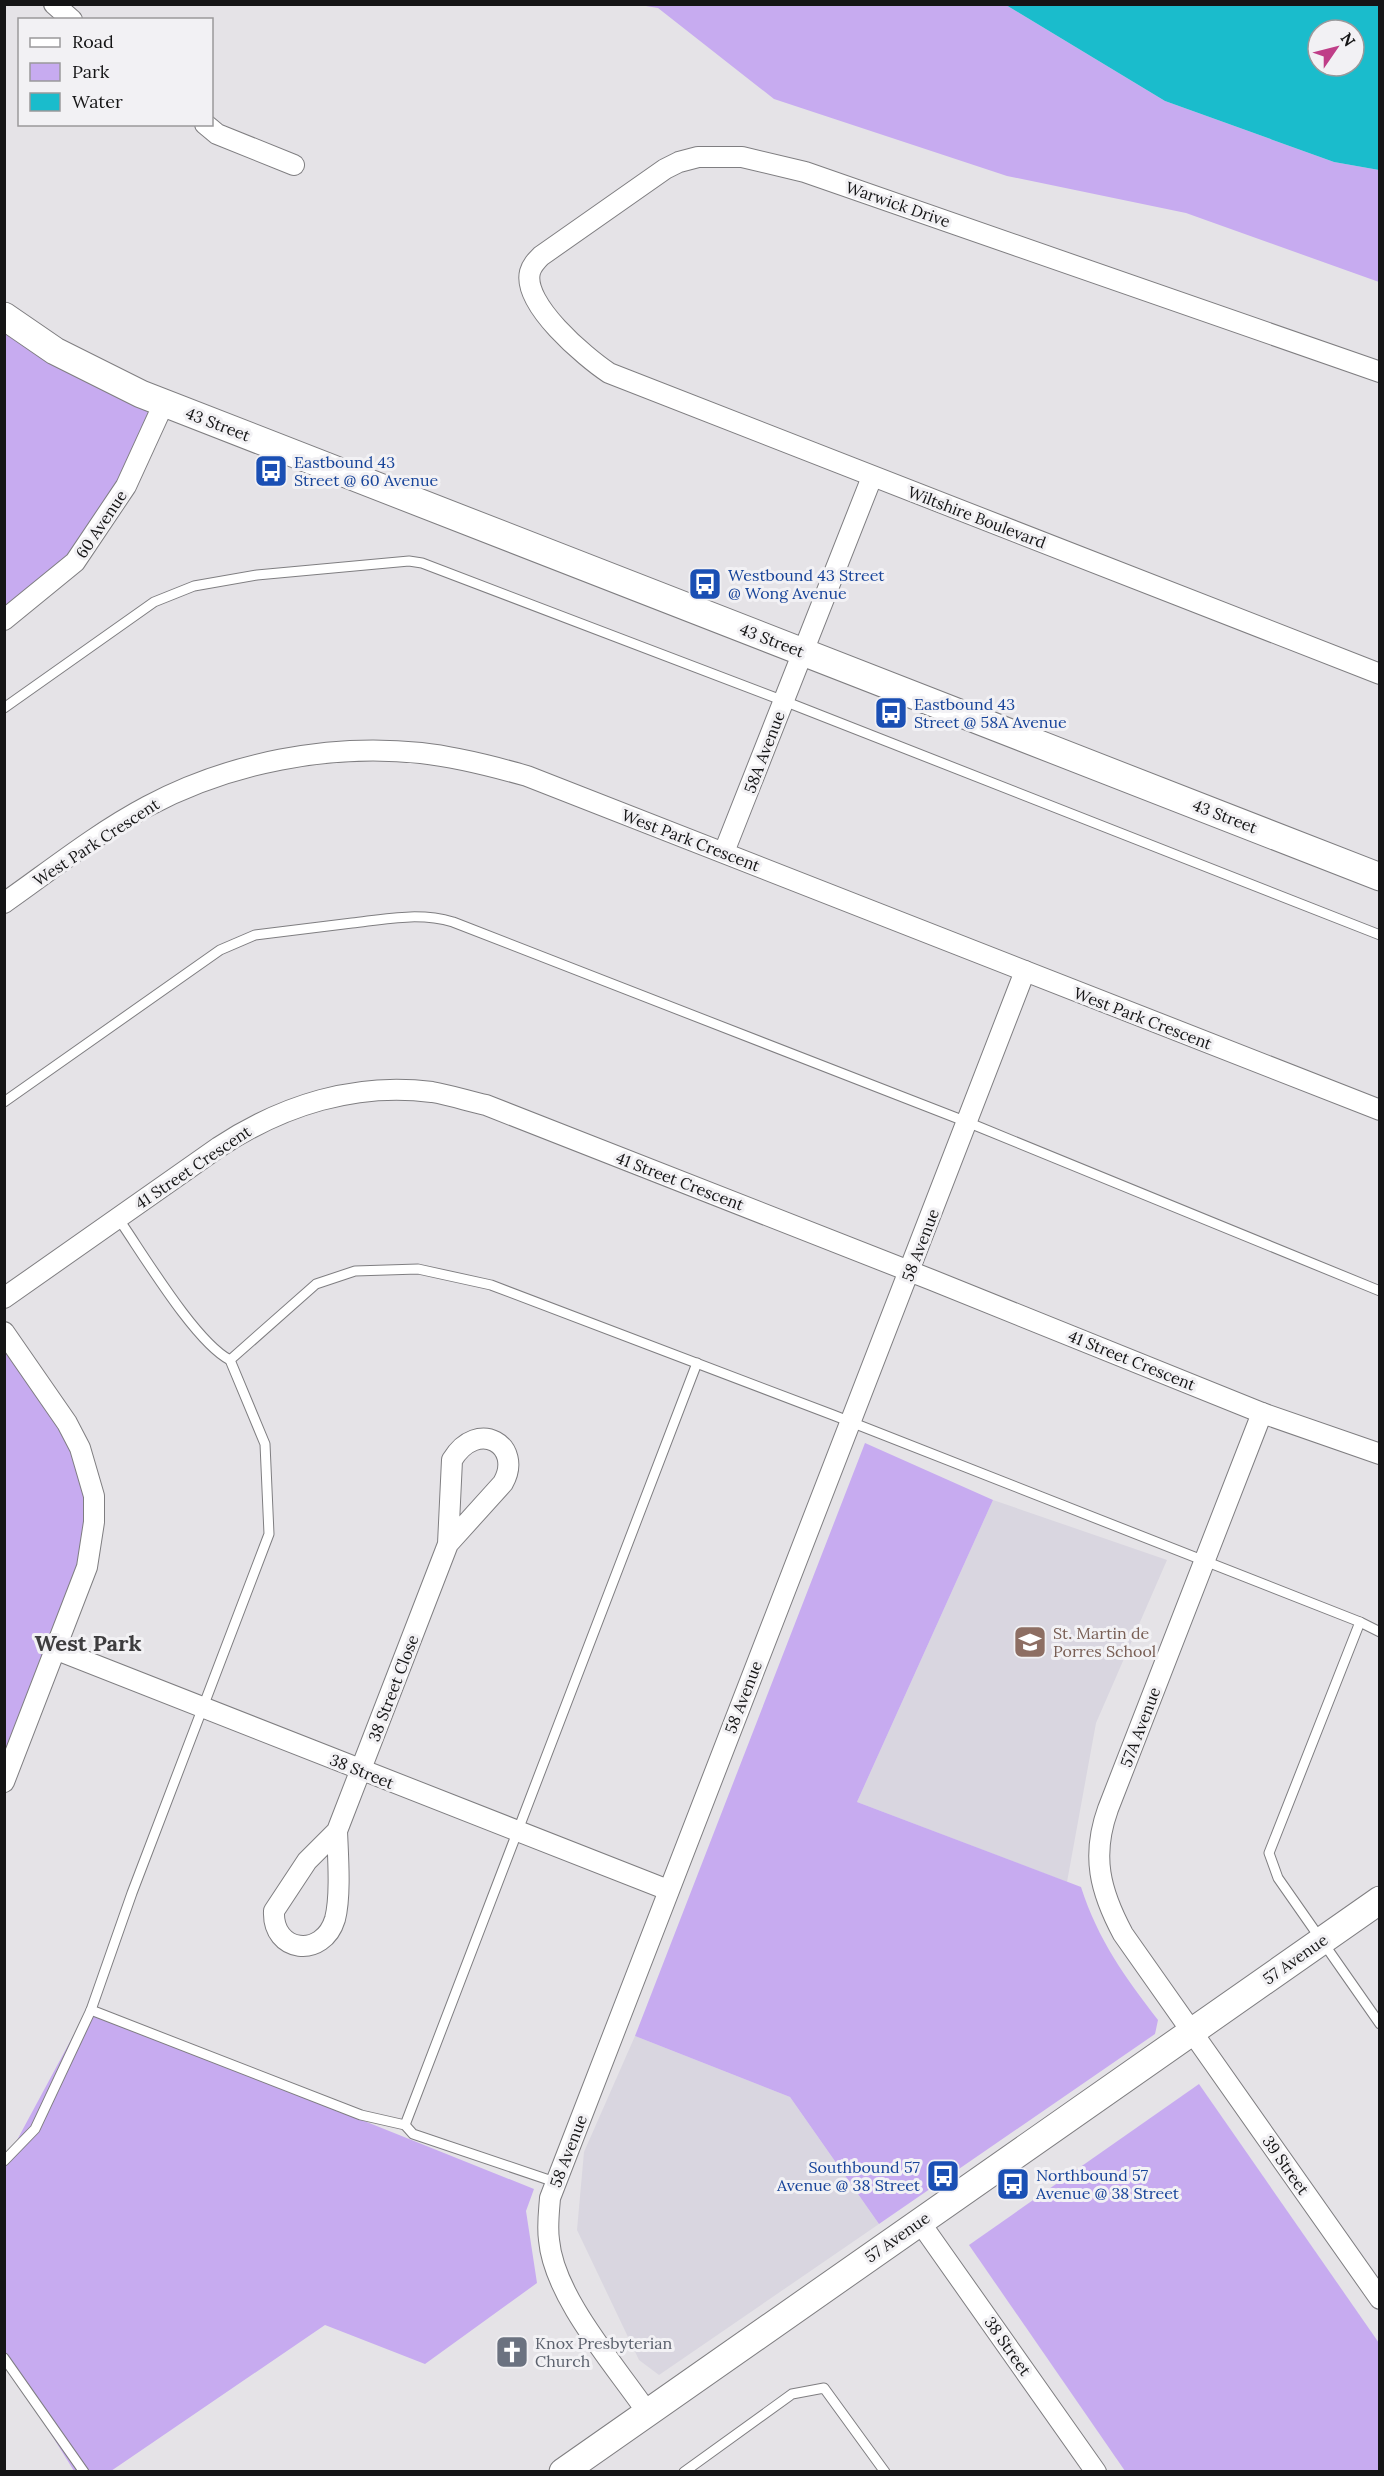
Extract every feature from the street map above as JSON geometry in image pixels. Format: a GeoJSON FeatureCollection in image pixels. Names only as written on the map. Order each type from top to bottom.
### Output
{"type":"FeatureCollection","features":[{"type":"Feature","properties":{"kind":"street"},"geometry":{"type":"LineString","coordinates":[[54,4],[70,18]]}},
{"type":"Feature","properties":{"kind":"street"},"geometry":{"type":"LineString","coordinates":[[207,126],[217,134],[294,165]]}},
{"type":"Feature","properties":{"kind":"street","name":"Warwick Drive"},"geometry":{"type":"LineString","coordinates":[[579,350],[554,325],[532,291],[529,279],[534,263],[665,169],[698,157],[718,155],[742,157],[805,172],[1380,372]]}},
{"type":"Feature","properties":{"kind":"street","name":"43 Street"},"geometry":{"type":"LineString","coordinates":[[4,316],[55,351],[106,378],[164,403],[1380,877]]}},
{"type":"Feature","properties":{"kind":"street","name":"Wiltshire Boulevard"},"geometry":{"type":"LineString","coordinates":[[579,350],[609,373],[1380,674]]}},
{"type":"Feature","properties":{"kind":"street","name":"60 Avenue"},"geometry":{"type":"LineString","coordinates":[[4,620],[75,562],[126,486],[164,403]]}},
{"type":"Feature","properties":{"kind":"street","name":"58A Avenue"},"geometry":{"type":"LineString","coordinates":[[724,852],[872,477]]}},
{"type":"Feature","properties":{"kind":"street","name":"West Park Crescent"},"geometry":{"type":"LineString","coordinates":[[4,903],[118,824],[172,794],[202,782],[266,764],[319,754],[353,750],[420,753],[484,764],[527,776],[1380,1110]]}},
{"type":"Feature","properties":{"kind":"street","name":"58 Avenue"},"geometry":{"type":"LineString","coordinates":[[647,2412],[577,2313],[554,2266],[549,2241],[548,2216],[555,2182],[1025,972]]}},
{"type":"Feature","properties":{"kind":"street","name":"41 Street Crescent"},"geometry":{"type":"LineString","coordinates":[[4,1298],[245,1129],[273,1116],[333,1096],[401,1089],[434,1093],[486,1105],[1262,1413],[1380,1454]]}},
{"type":"Feature","properties":{"kind":"street"},"geometry":{"type":"LineString","coordinates":[[4,1332],[67,1423],[80,1448],[94,1496],[94,1522],[87,1567],[57,1650],[4,1782]]}},
{"type":"Feature","properties":{"kind":"street","name":"57A Avenue"},"geometry":{"type":"LineString","coordinates":[[1192,2031],[1123,1934],[1104,1894],[1098,1847],[1101,1828],[1108,1809],[1262,1413]]}},
{"type":"Feature","properties":{"kind":"street","name":"38 Street Close"},"geometry":{"type":"LineString","coordinates":[[337,1832],[307,1861],[274,1911],[274,1921],[279,1930],[288,1943],[295,1947],[315,1944],[325,1937],[335,1919],[338,1874],[337,1832],[448,1544],[452,1460],[459,1448],[468,1441],[490,1438],[506,1454],[509,1464],[507,1475],[503,1483],[448,1544]]}},
{"type":"Feature","properties":{"kind":"street","name":"38 Street"},"geometry":{"type":"LineString","coordinates":[[57,1650],[668,1890]]}},
{"type":"Feature","properties":{"kind":"street","name":"57 Avenue"},"geometry":{"type":"LineString","coordinates":[[563,2472],[1380,1900]]}},
{"type":"Feature","properties":{"kind":"street","name":"39 Street"},"geometry":{"type":"LineString","coordinates":[[1192,2031],[1379,2299]]}},
{"type":"Feature","properties":{"kind":"street","name":"38 Street"},"geometry":{"type":"LineString","coordinates":[[920,2221],[1096,2472]]}},
{"type":"Feature","properties":{"kind":"lane"},"geometry":{"type":"LineString","coordinates":[[4,708],[154,602],[194,586],[257,575],[397,560],[422,563],[1380,935]]}},
{"type":"Feature","properties":{"kind":"lane"},"geometry":{"type":"LineString","coordinates":[[4,1102],[220,950],[236,942],[255,936],[418,916],[436,917],[967,1122],[1380,1290]]}},
{"type":"Feature","properties":{"kind":"lane"},"geometry":{"type":"LineString","coordinates":[[4,2161],[35,2129],[91,2010],[132,1893],[205,1707],[269,1534],[265,1444],[230,1360],[221,1355],[195,1328],[118,1218]]}},
{"type":"Feature","properties":{"kind":"lane"},"geometry":{"type":"LineString","coordinates":[[230,1360],[316,1284],[355,1271],[418,1269],[491,1285],[851,1422],[1360,1622],[1380,1632]]}},
{"type":"Feature","properties":{"kind":"lane"},"geometry":{"type":"LineString","coordinates":[[405,2125],[697,1363]]}},
{"type":"Feature","properties":{"kind":"lane"},"geometry":{"type":"LineString","coordinates":[[1360,1622],[1269,1853],[1278,1878],[1380,2024]]}},
{"type":"Feature","properties":{"kind":"lane"},"geometry":{"type":"LineString","coordinates":[[91,2010],[362,2115],[405,2125],[413,2134],[555,2182]]}},
{"type":"Feature","properties":{"kind":"lane"},"geometry":{"type":"LineString","coordinates":[[4,2358],[84,2472]]}},
{"type":"Feature","properties":{"kind":"lane"},"geometry":{"type":"LineString","coordinates":[[684,2472],[792,2394],[824,2388],[885,2472]]}},
{"type":"Feature","properties":{"kind":"shaded area","name":"St. Martin de Porres School"},"geometry":{"type":"Polygon","coordinates":[[[993,1500],[1167,1560],[1096,1723],[1067,1882],[857,1802],[993,1500]]]}},
{"type":"Feature","properties":{"kind":"shaded area"},"geometry":{"type":"Polygon","coordinates":[[[635,2036],[790,2097],[879,2224],[659,2375],[639,2360],[577,2230],[584,2152],[635,2036]]]}},
{"type":"Feature","properties":{"kind":"green space"},"geometry":{"type":"Polygon","coordinates":[[[640,5],[1006,5],[1165,101],[1334,162],[1379,170],[1379,282],[1186,213],[1007,176],[774,99],[658,8],[640,5]]]}},
{"type":"Feature","properties":{"kind":"green space"},"geometry":{"type":"Polygon","coordinates":[[[4,316],[164,403],[75,562],[4,620],[4,316]]]}},
{"type":"Feature","properties":{"kind":"green space"},"geometry":{"type":"Polygon","coordinates":[[[5,1332],[67,1423],[94,1522],[5,1782],[5,1332]]]}},
{"type":"Feature","properties":{"kind":"green space"},"geometry":{"type":"Polygon","coordinates":[[[865,1443],[993,1500],[857,1802],[1081,1887],[1104,1941],[1134,1989],[1158,2020],[1155,2034],[879,2224],[790,2097],[635,2036],[865,1443]]]}},
{"type":"Feature","properties":{"kind":"green space"},"geometry":{"type":"Polygon","coordinates":[[[87,2010],[534,2189],[526,2211],[537,2283],[425,2364],[325,2325],[111,2471],[74,2471],[5,2360],[5,2159],[87,2010]]]}},
{"type":"Feature","properties":{"kind":"green space"},"geometry":{"type":"Polygon","coordinates":[[[1199,2084],[1379,2343],[1379,2471],[1125,2471],[969,2245],[1199,2084]]]}},
{"type":"Feature","properties":{"kind":"water"},"geometry":{"type":"Polygon","coordinates":[[[1006,5],[1379,5],[1379,170],[1334,162],[1165,101],[1006,5]]]}},
{"type":"Feature","properties":{"kind":"place","name":"Eastbound 43 Street @ 60 Avenue"},"geometry":{"type":"Point","coordinates":[271,471]}},
{"type":"Feature","properties":{"kind":"place","name":"Westbound 43 Street @ Wong Avenue"},"geometry":{"type":"Point","coordinates":[705,584]}},
{"type":"Feature","properties":{"kind":"place","name":"Eastbound 43 Street @ 58A Avenue"},"geometry":{"type":"Point","coordinates":[891,713]}},
{"type":"Feature","properties":{"kind":"place","name":"St. Martin de Porres School"},"geometry":{"type":"Point","coordinates":[1030,1642]}},
{"type":"Feature","properties":{"kind":"place","name":"Southbound 57 Avenue @ 38 Street"},"geometry":{"type":"Point","coordinates":[943,2176]}},
{"type":"Feature","properties":{"kind":"place","name":"Northbound 57 Avenue @ 38 Street"},"geometry":{"type":"Point","coordinates":[1013,2184]}},
{"type":"Feature","properties":{"kind":"place","name":"Knox Presbyterian Church"},"geometry":{"type":"Point","coordinates":[512,2352]}},
{"type":"Feature","properties":{"kind":"district","name":"West Park"},"geometry":{"type":"Point","coordinates":[88,1643]}}]}
